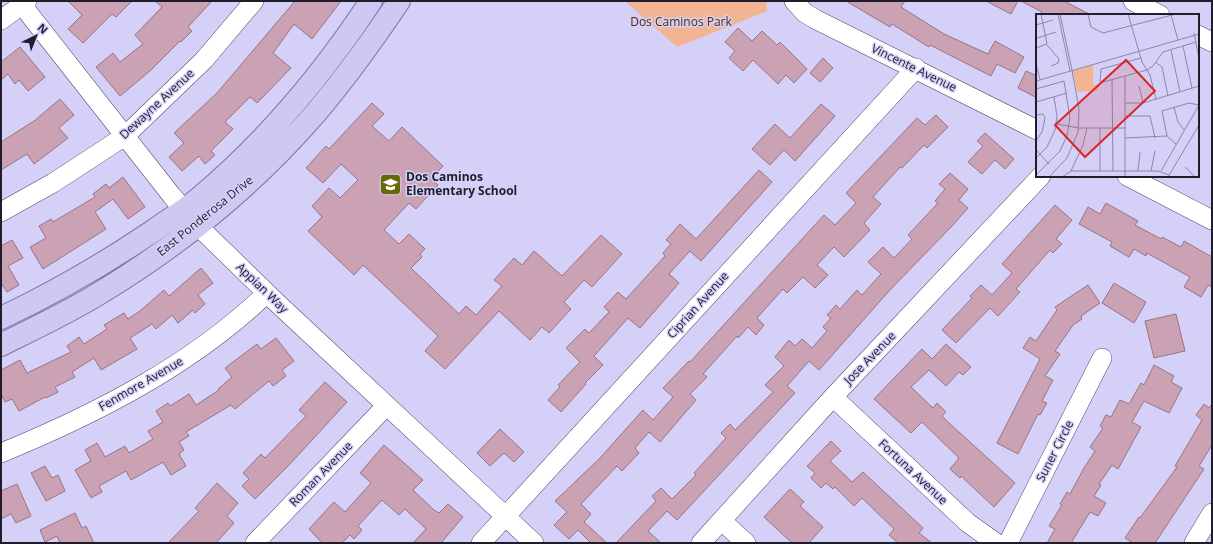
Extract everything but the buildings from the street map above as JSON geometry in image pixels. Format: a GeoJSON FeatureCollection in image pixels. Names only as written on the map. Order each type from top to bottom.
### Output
{"type":"FeatureCollection","features":[{"type":"Feature","properties":{"kind":"main road","name":"East Ponderosa Drive"},"geometry":{"type":"LineString","coordinates":[[1,345],[97,295],[153,258],[190,217],[198,200],[238,163],[293,106],[337,51],[371,1]]}},
{"type":"Feature","properties":{"kind":"main road","name":"East Ponderosa Drive"},"geometry":{"type":"LineString","coordinates":[[1,318],[48,296],[110,260],[190,217],[230,198],[305,125],[358,60],[398,1]]}},
{"type":"Feature","properties":{"kind":"street","name":"Dewayne Avenue"},"geometry":{"type":"LineString","coordinates":[[1,212],[53,183],[125,136],[204,60],[254,1]]}},
{"type":"Feature","properties":{"kind":"street","name":"Vincente Avenue"},"geometry":{"type":"LineString","coordinates":[[794,1],[805,13],[815,19],[916,68],[1036,129]]}},
{"type":"Feature","properties":{"kind":"street"},"geometry":{"type":"LineString","coordinates":[[1133,1],[1158,14]]}},
{"type":"Feature","properties":{"kind":"street","name":"Appian Way"},"geometry":{"type":"LineString","coordinates":[[24,3],[125,136],[190,217],[267,293],[386,406],[534,543]]}},
{"type":"Feature","properties":{"kind":"street"},"geometry":{"type":"LineString","coordinates":[[1,20],[24,3]]}},
{"type":"Feature","properties":{"kind":"street"},"geometry":{"type":"LineString","coordinates":[[1199,36],[1212,42]]}},
{"type":"Feature","properties":{"kind":"street","name":"Ciprian Avenue"},"geometry":{"type":"LineString","coordinates":[[481,543],[748,249],[916,68]]}},
{"type":"Feature","properties":{"kind":"street","name":"Jose Avenue"},"geometry":{"type":"LineString","coordinates":[[701,543],[833,397],[1040,177]]}},
{"type":"Feature","properties":{"kind":"street"},"geometry":{"type":"LineString","coordinates":[[1129,177],[1212,220]]}},
{"type":"Feature","properties":{"kind":"street","name":"Fenmore Avenue"},"geometry":{"type":"LineString","coordinates":[[1,453],[84,416],[136,389],[214,339],[242,318],[267,293]]}},
{"type":"Feature","properties":{"kind":"street","name":"Suner Circle"},"geometry":{"type":"LineString","coordinates":[[1008,543],[1102,358]]}},
{"type":"Feature","properties":{"kind":"street","name":"Fortuna Avenue"},"geometry":{"type":"LineString","coordinates":[[833,397],[968,523],[996,543]]}},
{"type":"Feature","properties":{"kind":"street","name":"Roman Avenue"},"geometry":{"type":"LineString","coordinates":[[255,543],[386,406]]}},
{"type":"Feature","properties":{"kind":"street"},"geometry":{"type":"LineString","coordinates":[[1194,543],[1212,513]]}},
{"type":"Feature","properties":{"kind":"street"},"geometry":{"type":"LineString","coordinates":[[722,521],[746,543]]}},
{"type":"Feature","properties":{"kind":"green space","name":"Dos Caminos Park"},"geometry":{"type":"Polygon","coordinates":[[[625,1],[766,1],[767,11],[677,47],[625,1]]]}},
{"type":"Feature","properties":{"kind":"place","name":"Dos Caminos Elementary School"},"geometry":{"type":"Point","coordinates":[390,184]}}]}
